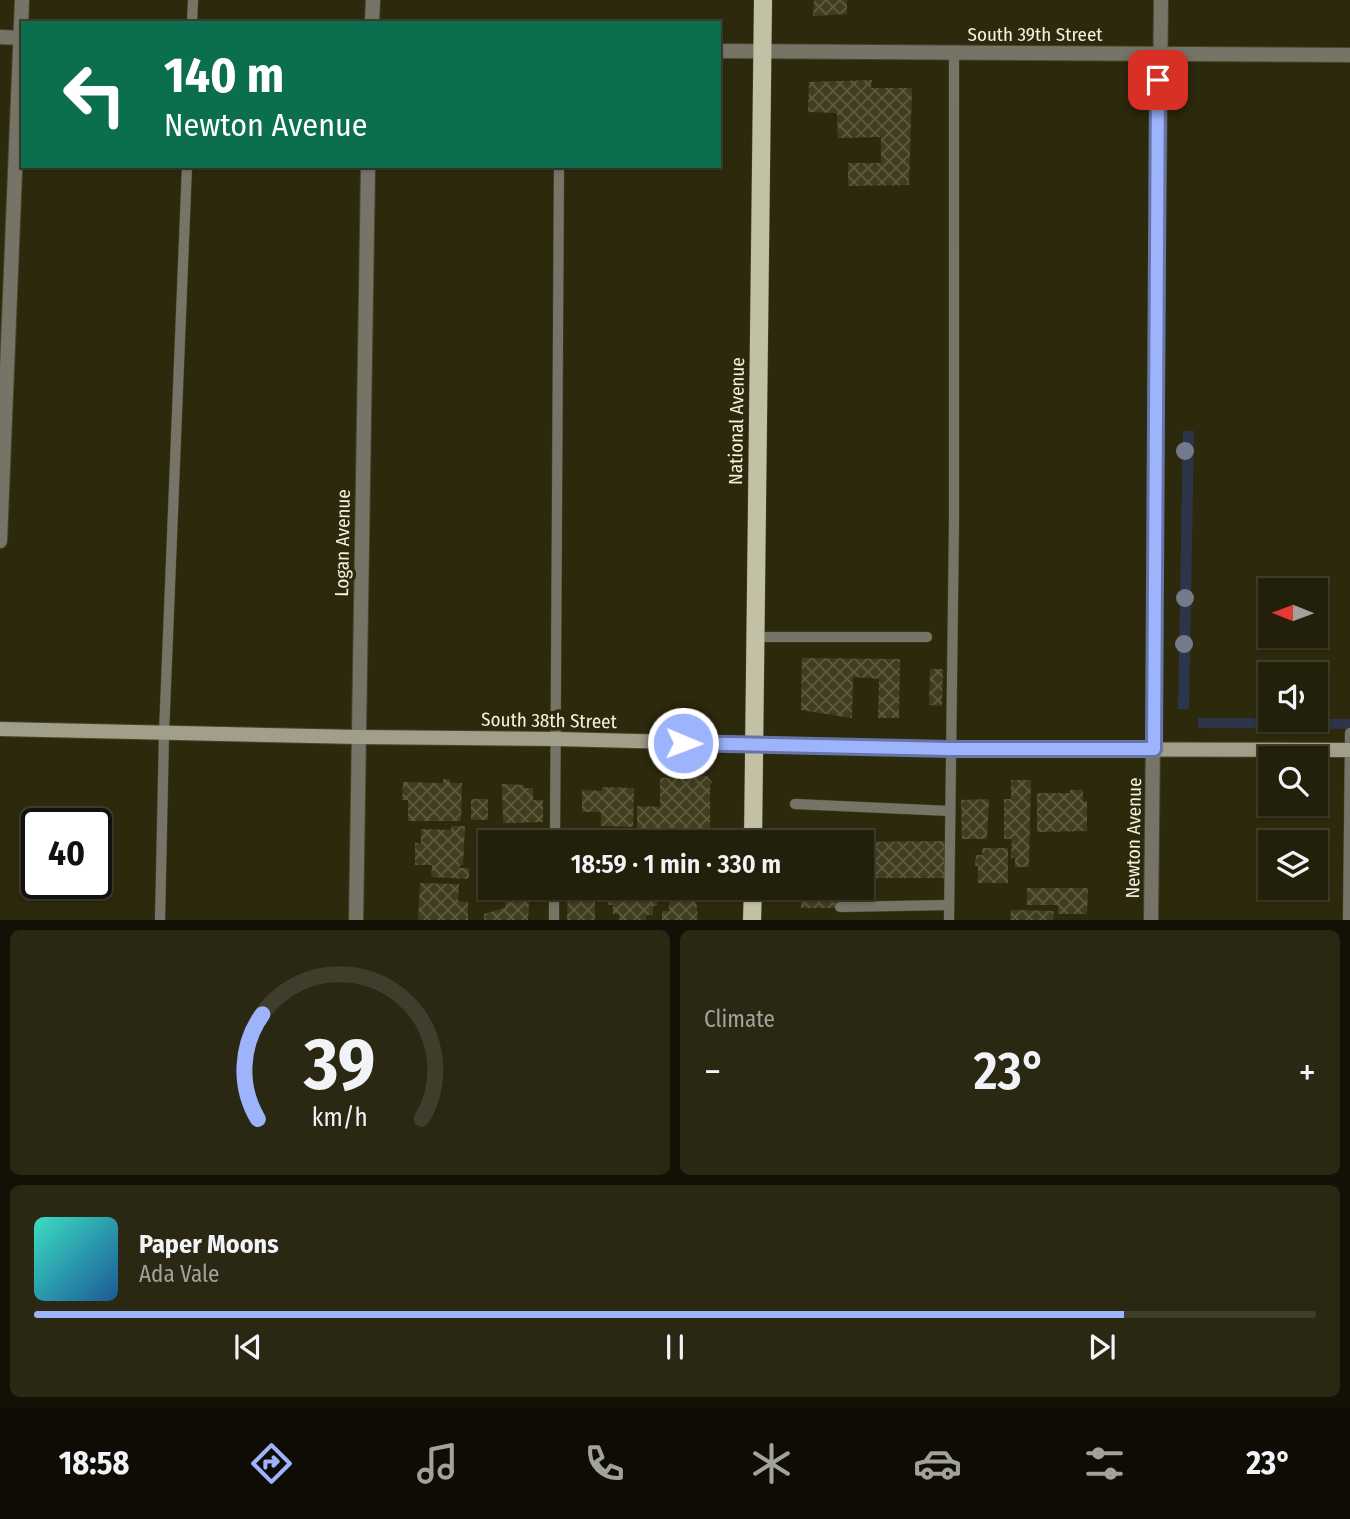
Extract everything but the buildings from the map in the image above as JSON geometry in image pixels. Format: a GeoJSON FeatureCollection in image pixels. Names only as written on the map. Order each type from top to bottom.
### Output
{"type":"FeatureCollection","features":[{"type":"Feature","properties":{"kind":"main road","name":"National Avenue"},"geometry":{"type":"LineString","coordinates":[[753,830],[763,0]]}},
{"type":"Feature","properties":{"kind":"main road"},"geometry":{"type":"LineString","coordinates":[[752,920],[753,900]]}},
{"type":"Feature","properties":{"kind":"street"},"geometry":{"type":"LineString","coordinates":[[22,0],[22,21]]}},
{"type":"Feature","properties":{"kind":"street"},"geometry":{"type":"LineString","coordinates":[[372,21],[373,0]]}},
{"type":"Feature","properties":{"kind":"street","name":"Newton Avenue"},"geometry":{"type":"LineString","coordinates":[[1152,920],[1161,0]]}},
{"type":"Feature","properties":{"kind":"street"},"geometry":{"type":"LineString","coordinates":[[0,37],[21,38]]}},
{"type":"Feature","properties":{"kind":"street","name":"South 39th Street"},"geometry":{"type":"LineString","coordinates":[[721,51],[1350,55]]}},
{"type":"Feature","properties":{"kind":"street"},"geometry":{"type":"LineString","coordinates":[[0,541],[21,61]]}},
{"type":"Feature","properties":{"kind":"street","name":"Logan Avenue"},"geometry":{"type":"LineString","coordinates":[[356,920],[368,168]]}},
{"type":"Feature","properties":{"kind":"street","name":"South 38th Street"},"geometry":{"type":"LineString","coordinates":[[0,729],[950,749],[1350,750]]}},
{"type":"Feature","properties":{"kind":"lane"},"geometry":{"type":"LineString","coordinates":[[192,21],[193,0]]}},
{"type":"Feature","properties":{"kind":"lane"},"geometry":{"type":"LineString","coordinates":[[949,920],[954,520],[954,54]]}},
{"type":"Feature","properties":{"kind":"lane"},"geometry":{"type":"LineString","coordinates":[[160,920],[164,734],[187,168]]}},
{"type":"Feature","properties":{"kind":"lane"},"geometry":{"type":"LineString","coordinates":[[555,830],[559,168]]}},
{"type":"Feature","properties":{"kind":"lane"},"geometry":{"type":"LineString","coordinates":[[755,637],[927,637]]}},
{"type":"Feature","properties":{"kind":"lane"},"geometry":{"type":"LineString","coordinates":[[1348,920],[1350,733]]}},
{"type":"Feature","properties":{"kind":"lane"},"geometry":{"type":"LineString","coordinates":[[795,804],[950,811]]}},
{"type":"Feature","properties":{"kind":"lane"},"geometry":{"type":"LineString","coordinates":[[554,900],[554,920]]}},
{"type":"Feature","properties":{"kind":"lane"},"geometry":{"type":"LineString","coordinates":[[840,906],[949,905]]}},
{"type":"Feature","properties":{"kind":"shaded area"},"geometry":{"type":"Polygon","coordinates":[[[1183,431],[1194,431],[1189,709],[1178,709],[1183,431]]]}},
{"type":"Feature","properties":{"kind":"shaded area"},"geometry":{"type":"Polygon","coordinates":[[[1198,718],[1258,718],[1258,728],[1198,728],[1198,718]]]}},
{"type":"Feature","properties":{"kind":"shaded area"},"geometry":{"type":"Polygon","coordinates":[[[1328,719],[1350,719],[1350,729],[1328,729],[1328,719]]]}},
{"type":"Feature","properties":{"kind":"route"},"geometry":{"type":"LineString","coordinates":[[683,743],[950,749],[1154,749],[1158,80]]}}]}
